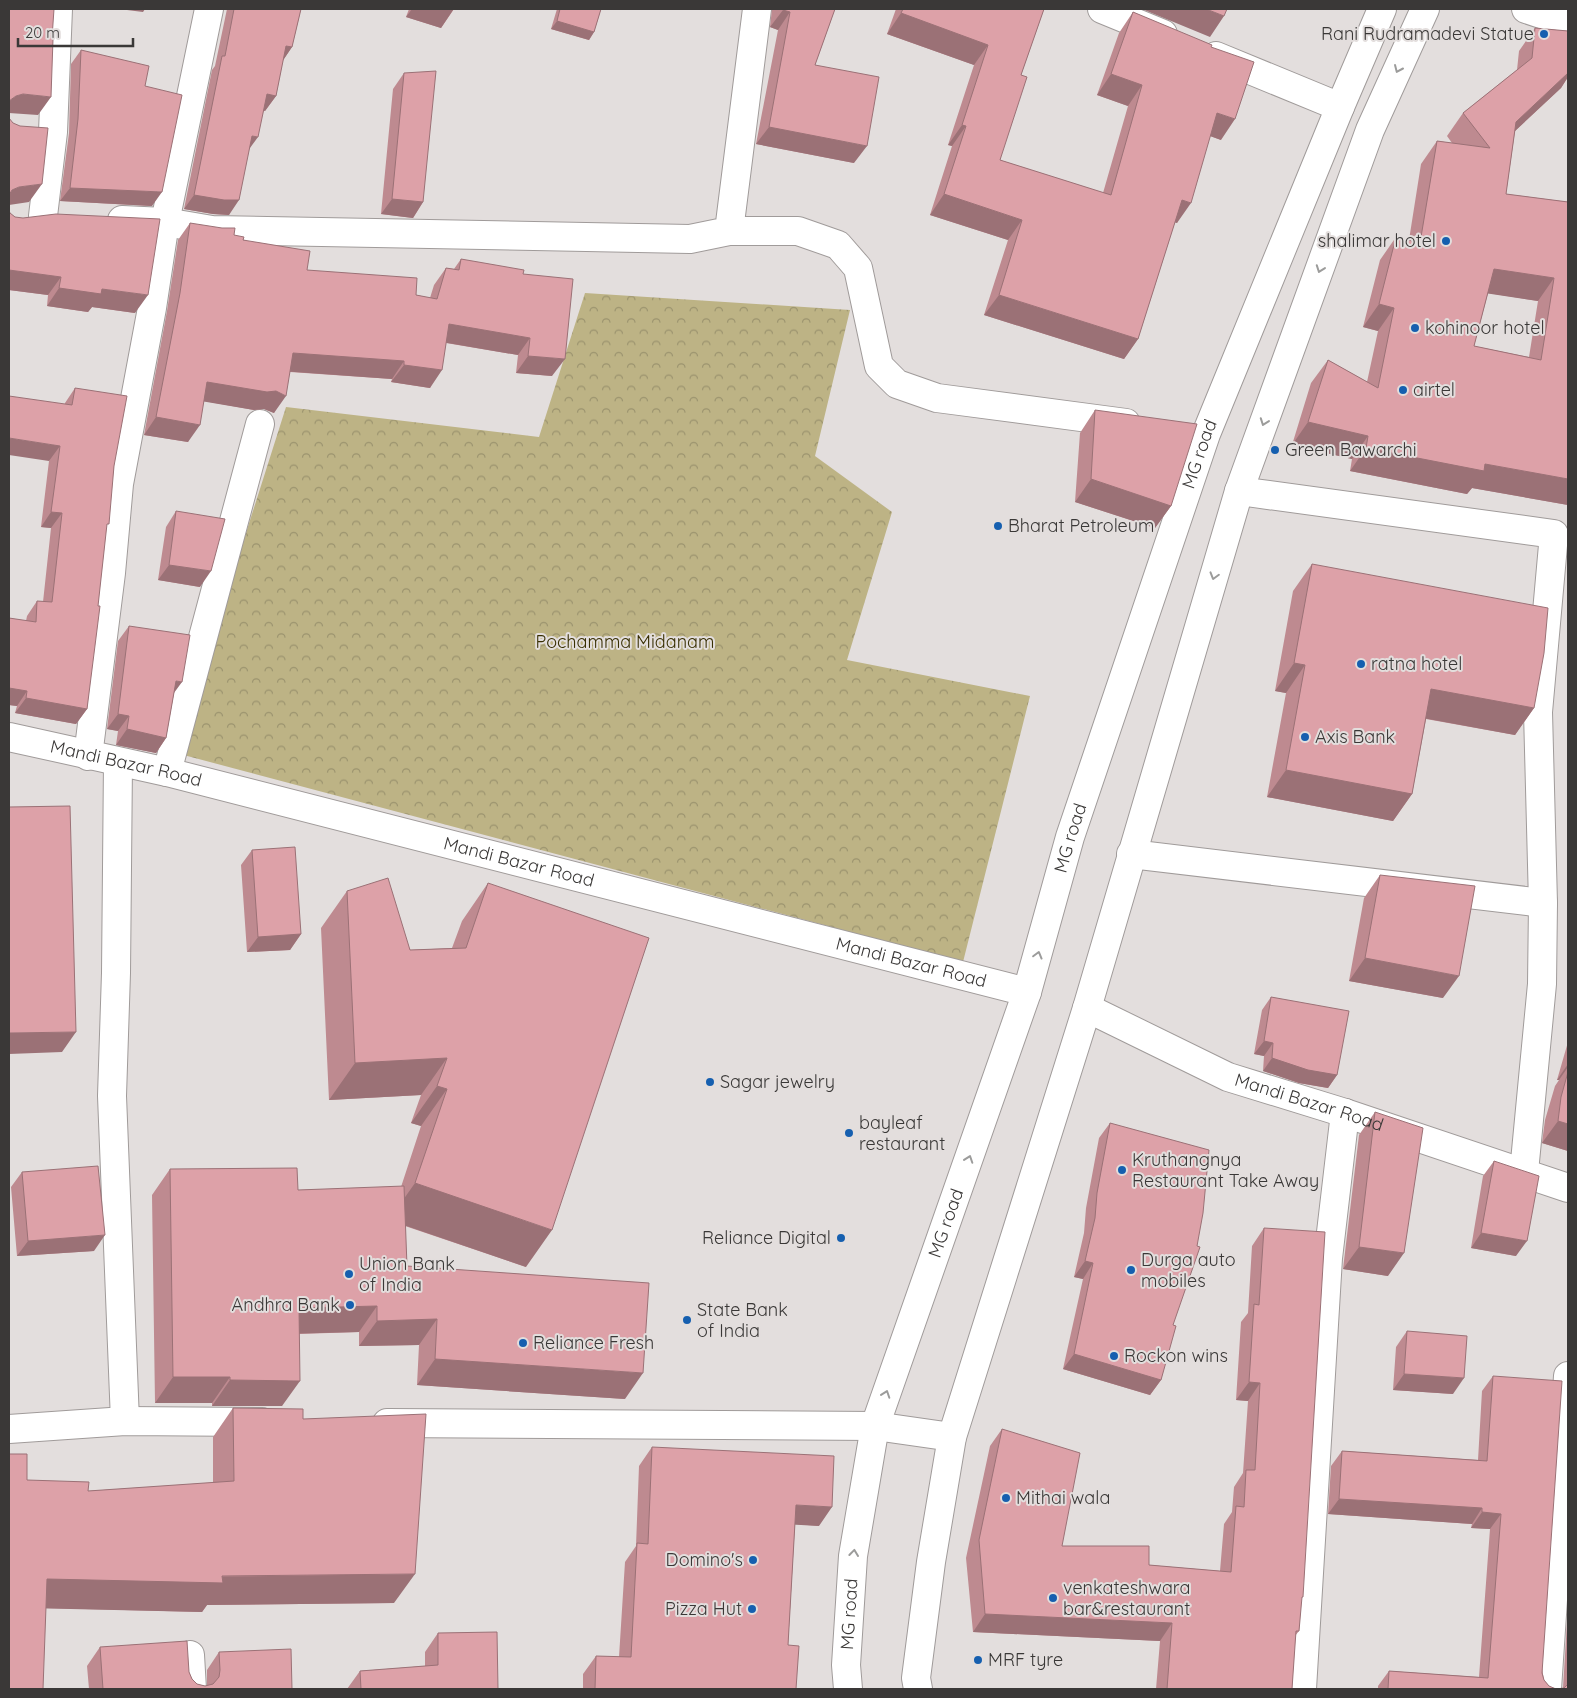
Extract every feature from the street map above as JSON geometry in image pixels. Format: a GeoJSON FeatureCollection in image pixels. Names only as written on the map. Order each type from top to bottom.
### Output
{"type":"FeatureCollection","features":[{"type":"Feature","properties":{"kind":"street"},"geometry":{"type":"LineString","coordinates":[[58,9],[53,132],[30,218],[71,218]]}},
{"type":"Feature","properties":{"kind":"street"},"geometry":{"type":"LineString","coordinates":[[88,756],[112,573],[119,484],[152,308],[164,222],[209,9]]}},
{"type":"Feature","properties":{"kind":"street"},"geometry":{"type":"LineString","coordinates":[[729,230],[757,9]]}},
{"type":"Feature","properties":{"kind":"street"},"geometry":{"type":"LineString","coordinates":[[1102,9],[1340,107]]}},
{"type":"Feature","properties":{"kind":"street","name":"MG road"},"geometry":{"type":"LineString","coordinates":[[848,1689],[846,1665],[853,1556],[875,1426],[1027,992],[1070,837],[1206,434],[1382,9]]}},
{"type":"Feature","properties":{"kind":"street"},"geometry":{"type":"LineString","coordinates":[[918,1689],[916,1678],[931,1562],[952,1437],[1087,1008],[1239,491],[1370,130],[1425,9]]}},
{"type":"Feature","properties":{"kind":"street"},"geometry":{"type":"LineString","coordinates":[[1526,9],[1568,23]]}},
{"type":"Feature","properties":{"kind":"street"},"geometry":{"type":"LineString","coordinates":[[26,130],[53,132]]}},
{"type":"Feature","properties":{"kind":"street"},"geometry":{"type":"LineString","coordinates":[[99,219],[164,222],[212,230],[690,239],[729,230],[798,231],[838,245],[858,268],[879,366],[897,384],[937,398],[1149,426]]}},
{"type":"Feature","properties":{"kind":"street"},"geometry":{"type":"LineString","coordinates":[[167,772],[260,424]]}},
{"type":"Feature","properties":{"kind":"street"},"geometry":{"type":"LineString","coordinates":[[1178,430],[1206,434]]}},
{"type":"Feature","properties":{"kind":"street"},"geometry":{"type":"LineString","coordinates":[[1239,491],[1561,534],[1538,712],[1543,904],[1542,984],[1524,1172]]}},
{"type":"Feature","properties":{"kind":"street","name":"Mandi Bazar Road"},"geometry":{"type":"LineString","coordinates":[[9,738],[167,772],[1027,992]]}},
{"type":"Feature","properties":{"kind":"street"},"geometry":{"type":"LineString","coordinates":[[118,762],[116,973],[112,1096],[125,1421]]}},
{"type":"Feature","properties":{"kind":"street"},"geometry":{"type":"LineString","coordinates":[[1131,854],[1543,904]]}},
{"type":"Feature","properties":{"kind":"street","name":"Mandi Bazar Road"},"geometry":{"type":"LineString","coordinates":[[1087,1008],[1228,1077],[1345,1113],[1568,1188]]}},
{"type":"Feature","properties":{"kind":"street"},"geometry":{"type":"LineString","coordinates":[[1302,1689],[1328,1258],[1345,1113]]}},
{"type":"Feature","properties":{"kind":"street"},"geometry":{"type":"LineString","coordinates":[[1547,1689],[1568,1376]]}},
{"type":"Feature","properties":{"kind":"street"},"geometry":{"type":"LineString","coordinates":[[9,1429],[125,1421],[287,1422]]}},
{"type":"Feature","properties":{"kind":"street"},"geometry":{"type":"LineString","coordinates":[[366,1422],[875,1426],[952,1437]]}},
{"type":"Feature","properties":{"kind":"street"},"geometry":{"type":"LineString","coordinates":[[190,1655],[192,1689]]}},
{"type":"Feature","properties":{"kind":"green space","name":"Pochamma Midanam"},"geometry":{"type":"Polygon","coordinates":[[[585,293],[850,310],[815,456],[892,512],[847,660],[1030,696],[963,962],[176,753],[286,407],[539,437],[585,293]]]}},
{"type":"Feature","properties":{"kind":"building"},"geometry":{"type":"Polygon","coordinates":[[[9,9],[54,9],[51,97],[23,94],[9,101],[9,9]]]}},
{"type":"Feature","properties":{"kind":"building"},"geometry":{"type":"Polygon","coordinates":[[[234,9],[301,9],[292,47],[286,46],[276,96],[267,94],[258,137],[252,136],[239,200],[224,200],[194,195],[222,56],[225,56],[234,9]]]}},
{"type":"Feature","properties":{"kind":"building"},"geometry":{"type":"Polygon","coordinates":[[[560,9],[601,9],[594,32],[557,21],[560,9]]]}},
{"type":"Feature","properties":{"kind":"building"},"geometry":{"type":"Polygon","coordinates":[[[783,9],[835,9],[815,65],[879,77],[867,146],[769,127],[790,12],[783,9]]]}},
{"type":"Feature","properties":{"kind":"building"},"geometry":{"type":"Polygon","coordinates":[[[903,9],[1044,9],[1021,75],[1027,77],[1000,160],[1111,195],[1142,85],[1111,74],[1133,12],[1212,45],[1211,47],[1254,62],[1235,119],[1217,113],[1191,203],[1182,200],[1138,339],[999,295],[1022,220],[944,194],[966,126],[962,125],[988,45],[901,13],[903,9]]]}},
{"type":"Feature","properties":{"kind":"building"},"geometry":{"type":"Polygon","coordinates":[[[1206,9],[1227,9],[1224,16],[1206,9]]]}},
{"type":"Feature","properties":{"kind":"building"},"geometry":{"type":"Polygon","coordinates":[[[1535,28],[1568,31],[1568,73],[1516,122],[1506,194],[1568,202],[1568,479],[1485,464],[1484,471],[1366,448],[1368,436],[1308,422],[1328,360],[1378,388],[1394,308],[1379,304],[1396,237],[1420,243],[1437,141],[1490,148],[1463,113],[1532,58],[1535,28]],[[1494,269],[1474,346],[1541,360],[1554,278],[1494,269]]]}},
{"type":"Feature","properties":{"kind":"building"},"geometry":{"type":"Polygon","coordinates":[[[81,50],[149,66],[145,86],[182,95],[162,192],[70,188],[78,119],[81,50]]]}},
{"type":"Feature","properties":{"kind":"building"},"geometry":{"type":"Polygon","coordinates":[[[436,71],[423,202],[392,199],[404,73],[436,71]]]}},
{"type":"Feature","properties":{"kind":"building"},"geometry":{"type":"Polygon","coordinates":[[[9,118],[13,123],[20,126],[48,128],[42,184],[19,187],[12,190],[9,195],[9,118]]]}},
{"type":"Feature","properties":{"kind":"building"},"geometry":{"type":"Polygon","coordinates":[[[9,211],[15,217],[23,218],[56,214],[160,219],[148,295],[102,289],[101,294],[59,288],[61,277],[9,270],[9,211]]]}},
{"type":"Feature","properties":{"kind":"building"},"geometry":{"type":"Polygon","coordinates":[[[190,223],[235,228],[234,235],[244,237],[243,240],[310,251],[307,270],[417,278],[416,295],[437,299],[446,268],[459,270],[461,259],[524,270],[523,274],[573,279],[565,359],[528,356],[530,338],[449,324],[442,370],[404,365],[404,361],[293,353],[286,396],[276,391],[267,392],[207,382],[200,425],[156,417],[180,293],[190,223]]]}},
{"type":"Feature","properties":{"kind":"building"},"geometry":{"type":"Polygon","coordinates":[[[75,388],[127,396],[114,466],[109,524],[107,524],[98,606],[100,606],[87,709],[26,698],[27,691],[9,688],[9,618],[36,622],[37,601],[52,602],[62,513],[51,512],[60,446],[9,438],[9,396],[72,405],[75,388]]]}},
{"type":"Feature","properties":{"kind":"building"},"geometry":{"type":"Polygon","coordinates":[[[1095,410],[1197,424],[1171,506],[1091,479],[1095,410]]]}},
{"type":"Feature","properties":{"kind":"building"},"geometry":{"type":"Polygon","coordinates":[[[176,511],[225,519],[211,571],[169,565],[176,511]]]}},
{"type":"Feature","properties":{"kind":"building"},"geometry":{"type":"Polygon","coordinates":[[[1312,564],[1548,608],[1544,653],[1534,708],[1431,689],[1412,794],[1286,770],[1305,665],[1294,663],[1312,564]]]}},
{"type":"Feature","properties":{"kind":"building"},"geometry":{"type":"Polygon","coordinates":[[[129,626],[190,635],[182,682],[176,681],[166,738],[127,729],[129,716],[118,714],[129,626]]]}},
{"type":"Feature","properties":{"kind":"building"},"geometry":{"type":"Polygon","coordinates":[[[70,806],[76,1032],[9,1033],[9,807],[70,806]]]}},
{"type":"Feature","properties":{"kind":"building"},"geometry":{"type":"Polygon","coordinates":[[[295,847],[301,934],[258,937],[252,850],[295,847]]]}},
{"type":"Feature","properties":{"kind":"building"},"geometry":{"type":"Polygon","coordinates":[[[1380,875],[1475,886],[1459,976],[1365,958],[1380,875]]]}},
{"type":"Feature","properties":{"kind":"building"},"geometry":{"type":"Polygon","coordinates":[[[388,878],[410,950],[466,948],[488,883],[649,938],[552,1230],[415,1183],[447,1089],[437,1086],[447,1058],[355,1063],[347,891],[388,878]]]}},
{"type":"Feature","properties":{"kind":"building"},"geometry":{"type":"Polygon","coordinates":[[[1271,997],[1349,1011],[1337,1075],[1308,1070],[1272,1058],[1273,1043],[1264,1041],[1271,997]]]}},
{"type":"Feature","properties":{"kind":"building"},"geometry":{"type":"Polygon","coordinates":[[[1568,1072],[1568,1124],[1558,1121],[1561,1097],[1568,1072]]]}},
{"type":"Feature","properties":{"kind":"building"},"geometry":{"type":"Polygon","coordinates":[[[1375,1112],[1423,1128],[1404,1253],[1359,1247],[1375,1112]]]}},
{"type":"Feature","properties":{"kind":"building"},"geometry":{"type":"Polygon","coordinates":[[[1110,1123],[1209,1150],[1203,1213],[1197,1246],[1200,1247],[1173,1325],[1176,1326],[1161,1380],[1074,1354],[1093,1263],[1085,1261],[1095,1218],[1097,1193],[1110,1123]]]}},
{"type":"Feature","properties":{"kind":"building"},"geometry":{"type":"Polygon","coordinates":[[[1494,1161],[1539,1176],[1527,1241],[1481,1233],[1494,1161]]]}},
{"type":"Feature","properties":{"kind":"building"},"geometry":{"type":"Polygon","coordinates":[[[98,1166],[105,1235],[28,1241],[22,1172],[98,1166]]]}},
{"type":"Feature","properties":{"kind":"building"},"geometry":{"type":"Polygon","coordinates":[[[297,1168],[298,1190],[404,1186],[407,1266],[649,1283],[643,1373],[435,1359],[437,1319],[377,1321],[377,1306],[299,1308],[300,1381],[230,1380],[230,1377],[173,1377],[170,1169],[297,1168]]]}},
{"type":"Feature","properties":{"kind":"building"},"geometry":{"type":"Polygon","coordinates":[[[1264,1228],[1325,1232],[1303,1597],[1299,1631],[1296,1631],[1292,1689],[1167,1689],[1172,1623],[985,1614],[979,1540],[1002,1429],[1080,1453],[1062,1546],[1149,1546],[1149,1565],[1231,1572],[1236,1506],[1244,1507],[1246,1470],[1255,1470],[1260,1383],[1249,1382],[1254,1304],[1259,1305],[1264,1228]]]}},
{"type":"Feature","properties":{"kind":"building"},"geometry":{"type":"Polygon","coordinates":[[[1407,1331],[1467,1336],[1464,1378],[1404,1374],[1407,1331]]]}},
{"type":"Feature","properties":{"kind":"building"},"geometry":{"type":"Polygon","coordinates":[[[1493,1376],[1562,1381],[1542,1673],[1544,1680],[1549,1686],[1556,1689],[1388,1689],[1389,1671],[1488,1678],[1501,1514],[1482,1512],[1482,1508],[1339,1499],[1342,1451],[1487,1461],[1493,1376]]]}},
{"type":"Feature","properties":{"kind":"building"},"geometry":{"type":"Polygon","coordinates":[[[233,1408],[303,1409],[303,1419],[426,1414],[415,1574],[222,1576],[223,1583],[47,1579],[43,1689],[9,1689],[9,1454],[27,1454],[27,1480],[89,1482],[88,1491],[234,1481],[233,1408]]]}},
{"type":"Feature","properties":{"kind":"building"},"geometry":{"type":"Polygon","coordinates":[[[652,1447],[834,1456],[832,1507],[796,1505],[788,1645],[799,1646],[796,1689],[595,1689],[596,1656],[631,1657],[637,1543],[648,1544],[652,1447]]]}},
{"type":"Feature","properties":{"kind":"building"},"geometry":{"type":"Polygon","coordinates":[[[497,1632],[498,1689],[361,1689],[360,1671],[438,1665],[438,1633],[497,1632]]]}},
{"type":"Feature","properties":{"kind":"building"},"geometry":{"type":"Polygon","coordinates":[[[187,1641],[189,1672],[197,1684],[205,1686],[213,1684],[219,1677],[219,1652],[291,1649],[292,1689],[103,1689],[100,1647],[187,1641]]]}},
{"type":"Feature","properties":{"kind":"building"},"geometry":{"type":"Polygon","coordinates":[[[1568,1684],[1568,1689],[1556,1689],[1564,1688],[1568,1684]]]}},
{"type":"Feature","properties":{"kind":"place","name":"Rani Rudramadevi Statue"},"geometry":{"type":"Point","coordinates":[1544,34]}},
{"type":"Feature","properties":{"kind":"place","name":"shalimar hotel"},"geometry":{"type":"Point","coordinates":[1446,241]}},
{"type":"Feature","properties":{"kind":"place","name":"kohinoor hotel"},"geometry":{"type":"Point","coordinates":[1415,328]}},
{"type":"Feature","properties":{"kind":"place","name":"airtel"},"geometry":{"type":"Point","coordinates":[1403,390]}},
{"type":"Feature","properties":{"kind":"place","name":"Green Bawarchi"},"geometry":{"type":"Point","coordinates":[1275,450]}},
{"type":"Feature","properties":{"kind":"place","name":"Bharat Petroleum"},"geometry":{"type":"Point","coordinates":[998,526]}},
{"type":"Feature","properties":{"kind":"place","name":"ratna hotel"},"geometry":{"type":"Point","coordinates":[1361,664]}},
{"type":"Feature","properties":{"kind":"place","name":"Axis Bank"},"geometry":{"type":"Point","coordinates":[1305,737]}},
{"type":"Feature","properties":{"kind":"place","name":"Sagar jewelry"},"geometry":{"type":"Point","coordinates":[710,1082]}},
{"type":"Feature","properties":{"kind":"place","name":"bayleaf restaurant"},"geometry":{"type":"Point","coordinates":[849,1133]}},
{"type":"Feature","properties":{"kind":"place","name":"Kruthangnya Restaurant Take Away"},"geometry":{"type":"Point","coordinates":[1122,1170]}},
{"type":"Feature","properties":{"kind":"place","name":"Reliance Digital"},"geometry":{"type":"Point","coordinates":[841,1238]}},
{"type":"Feature","properties":{"kind":"place","name":"Durga auto mobiles"},"geometry":{"type":"Point","coordinates":[1131,1270]}},
{"type":"Feature","properties":{"kind":"place","name":"Union Bank of India"},"geometry":{"type":"Point","coordinates":[349,1274]}},
{"type":"Feature","properties":{"kind":"place","name":"Andhra Bank"},"geometry":{"type":"Point","coordinates":[350,1305]}},
{"type":"Feature","properties":{"kind":"place","name":"State Bank of India"},"geometry":{"type":"Point","coordinates":[687,1320]}},
{"type":"Feature","properties":{"kind":"place","name":"Reliance Fresh"},"geometry":{"type":"Point","coordinates":[523,1343]}},
{"type":"Feature","properties":{"kind":"place","name":"Rockon wins"},"geometry":{"type":"Point","coordinates":[1114,1356]}},
{"type":"Feature","properties":{"kind":"place","name":"Mithai wala"},"geometry":{"type":"Point","coordinates":[1006,1498]}},
{"type":"Feature","properties":{"kind":"place","name":"Domino's"},"geometry":{"type":"Point","coordinates":[753,1560]}},
{"type":"Feature","properties":{"kind":"place","name":"venkateshwara bar&restaurant"},"geometry":{"type":"Point","coordinates":[1053,1598]}},
{"type":"Feature","properties":{"kind":"place","name":"Pizza Hut"},"geometry":{"type":"Point","coordinates":[752,1609]}},
{"type":"Feature","properties":{"kind":"place","name":"MRF tyre"},"geometry":{"type":"Point","coordinates":[978,1660]}}]}
